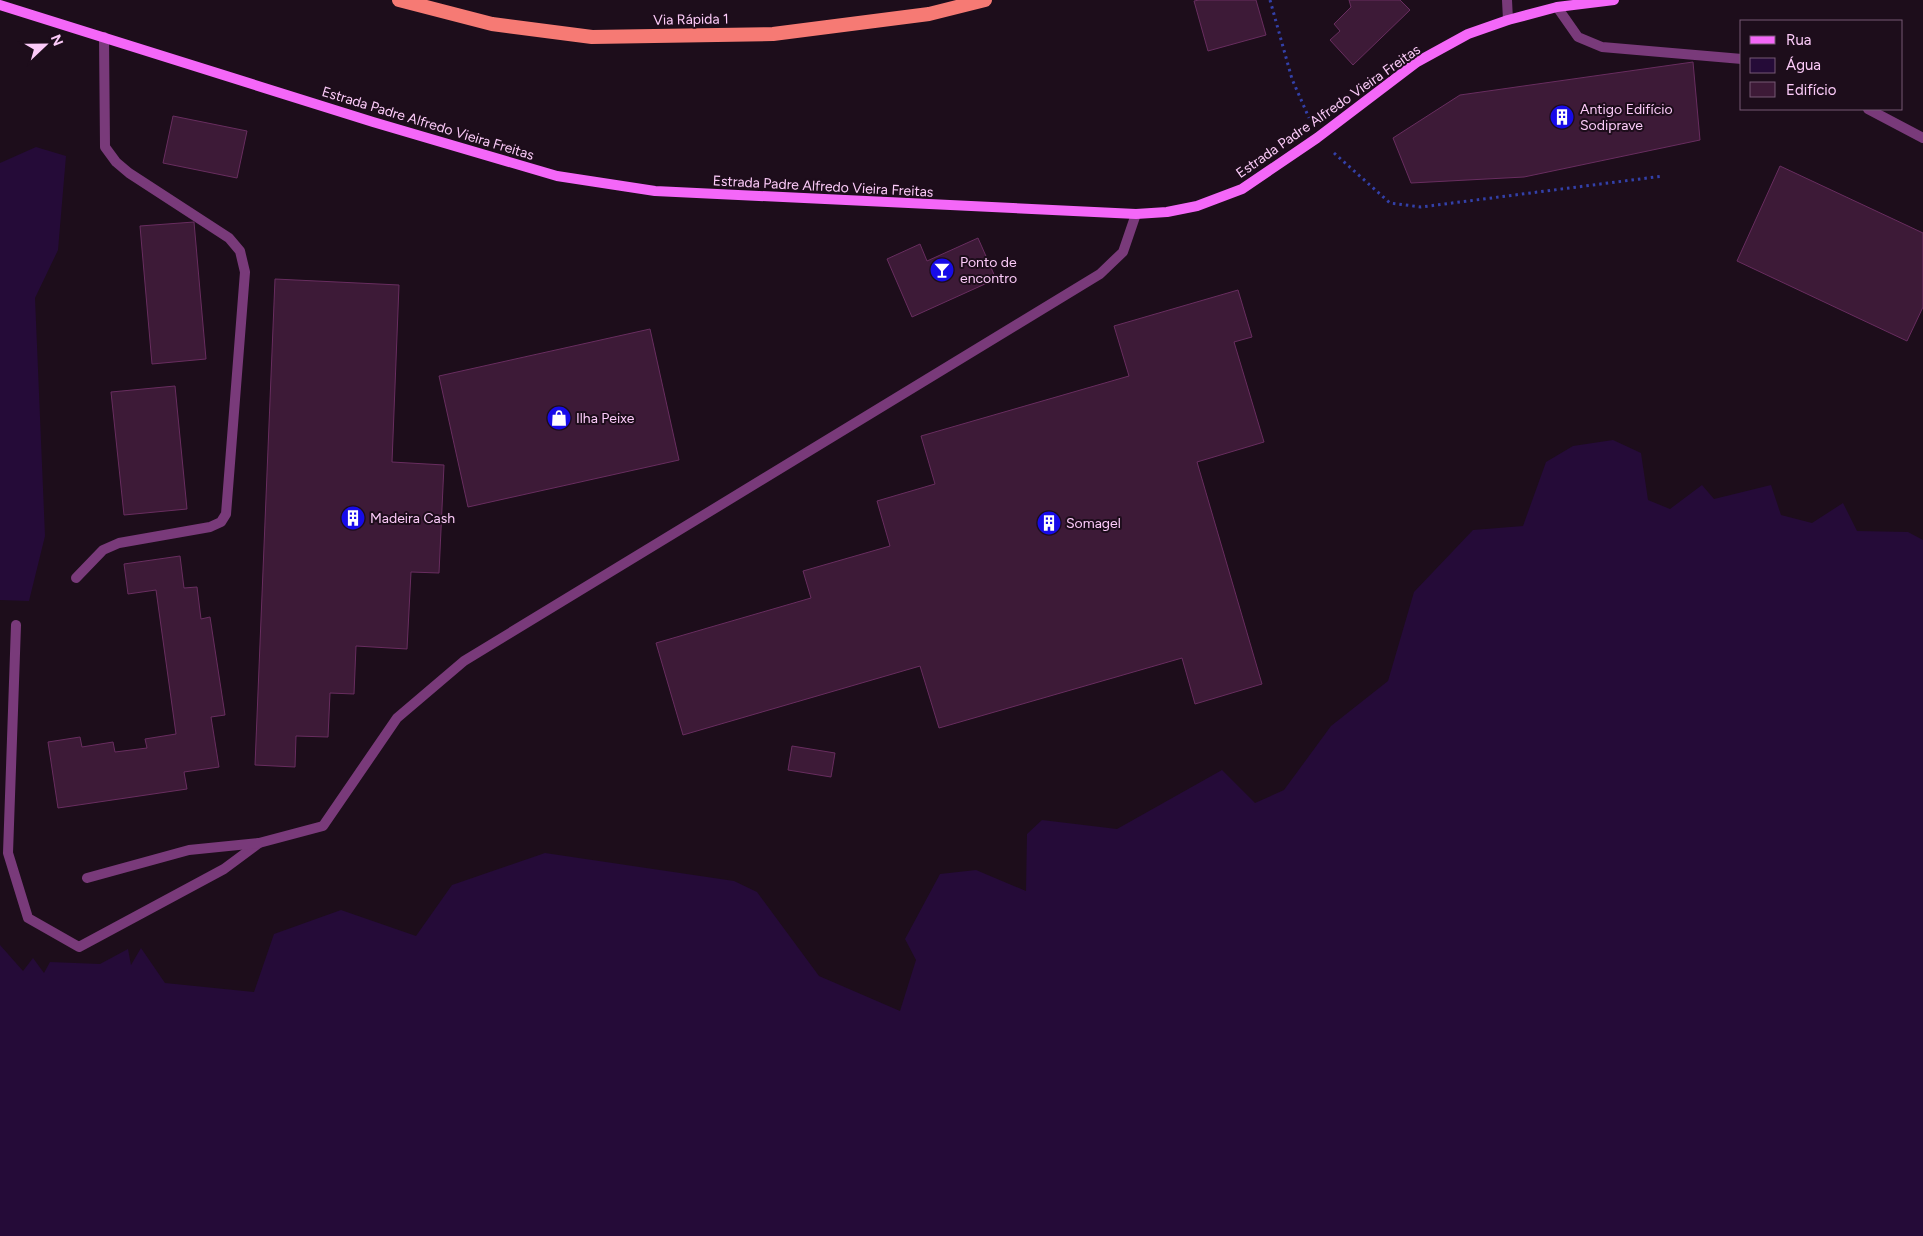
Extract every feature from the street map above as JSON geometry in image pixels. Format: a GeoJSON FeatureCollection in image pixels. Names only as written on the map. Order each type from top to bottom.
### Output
{"type":"FeatureCollection","features":[{"type":"Feature","properties":{"kind":"highway","name":"Via Rápida 1"},"geometry":{"type":"LineString","coordinates":[[399,0],[492,24],[592,37],[773,34],[929,14],[985,0]]}},
{"type":"Feature","properties":{"kind":"main road","name":"Estrada Padre Alfredo Vieira Freitas"},"geometry":{"type":"LineString","coordinates":[[0,5],[373,122],[557,176],[655,191],[1136,214],[1167,212],[1197,206],[1220,199],[1242,189],[1317,138],[1417,62],[1468,34],[1508,20],[1557,7],[1614,0]]}},
{"type":"Feature","properties":{"kind":"street"},"geometry":{"type":"LineString","coordinates":[[1507,0],[1508,20]]}},
{"type":"Feature","properties":{"kind":"street"},"geometry":{"type":"LineString","coordinates":[[1557,7],[1578,37],[1602,48],[1740,59]]}},
{"type":"Feature","properties":{"kind":"street"},"geometry":{"type":"LineString","coordinates":[[76,578],[103,550],[119,543],[210,527],[221,522],[226,514],[245,272],[240,251],[229,238],[129,173],[116,162],[106,147],[104,37]]}},
{"type":"Feature","properties":{"kind":"street"},"geometry":{"type":"LineString","coordinates":[[1870,110],[1923,138]]}},
{"type":"Feature","properties":{"kind":"street"},"geometry":{"type":"LineString","coordinates":[[87,878],[189,850],[259,844],[323,826],[397,718],[464,661],[1100,274],[1123,252],[1136,214]]}},
{"type":"Feature","properties":{"kind":"street"},"geometry":{"type":"LineString","coordinates":[[16,625],[8,853],[28,918],[79,947],[224,869],[259,844]]}},
{"type":"Feature","properties":{"kind":"path"},"geometry":{"type":"LineString","coordinates":[[1270,0],[1292,79],[1317,138],[1390,203],[1421,207],[1663,176]]}},
{"type":"Feature","properties":{"kind":"water"},"geometry":{"type":"Polygon","coordinates":[[[36,147],[66,156],[58,250],[35,298],[45,536],[29,601],[0,600],[0,163],[36,147]]]}},
{"type":"Feature","properties":{"kind":"water"},"geometry":{"type":"Polygon","coordinates":[[[1613,440],[1641,453],[1648,500],[1670,509],[1702,485],[1714,499],[1771,485],[1781,515],[1812,523],[1843,503],[1857,531],[1908,532],[1923,540],[1923,1236],[0,1236],[0,945],[23,971],[33,958],[44,973],[50,962],[100,964],[128,949],[131,965],[141,948],[165,983],[254,992],[274,934],[341,910],[416,936],[452,885],[545,853],[734,881],[757,892],[819,976],[900,1011],[916,960],[905,939],[940,874],[976,870],[1026,891],[1027,834],[1042,820],[1117,829],[1222,770],[1255,803],[1284,790],[1331,726],[1388,681],[1414,592],[1473,530],[1523,526],[1546,462],[1573,446],[1613,440]]]}},
{"type":"Feature","properties":{"kind":"building"},"geometry":{"type":"Polygon","coordinates":[[[1256,0],[1266,35],[1208,51],[1194,1],[1256,0]]]}},
{"type":"Feature","properties":{"kind":"building"},"geometry":{"type":"Polygon","coordinates":[[[1349,0],[1400,0],[1410,10],[1353,65],[1330,40],[1340,31],[1334,24],[1351,7],[1349,0]]]}},
{"type":"Feature","properties":{"kind":"building","name":"Antigo Edifício Sodiprave"},"geometry":{"type":"Polygon","coordinates":[[[1693,62],[1700,140],[1524,177],[1411,183],[1393,138],[1460,95],[1693,62]]]}},
{"type":"Feature","properties":{"kind":"building"},"geometry":{"type":"Polygon","coordinates":[[[173,116],[247,131],[237,178],[163,163],[173,116]]]}},
{"type":"Feature","properties":{"kind":"building"},"geometry":{"type":"Polygon","coordinates":[[[1780,166],[1923,233],[1923,307],[1907,341],[1737,261],[1780,166]]]}},
{"type":"Feature","properties":{"kind":"building"},"geometry":{"type":"Polygon","coordinates":[[[194,222],[206,359],[152,364],[140,226],[194,222]]]}},
{"type":"Feature","properties":{"kind":"building","name":"Ponto de encontro"},"geometry":{"type":"Polygon","coordinates":[[[978,238],[996,279],[912,317],[887,259],[920,244],[927,261],[978,238]]]}},
{"type":"Feature","properties":{"kind":"building","name":"Madeira Cash"},"geometry":{"type":"Polygon","coordinates":[[[275,279],[399,285],[392,462],[444,465],[439,573],[411,572],[407,649],[356,646],[354,694],[330,693],[328,737],[296,736],[295,767],[255,765],[275,279]]]}},
{"type":"Feature","properties":{"kind":"building","name":"Somagel"},"geometry":{"type":"Polygon","coordinates":[[[1238,290],[1252,337],[1234,342],[1264,442],[1197,462],[1262,684],[1195,704],[1182,658],[939,728],[920,666],[683,735],[656,643],[811,598],[803,571],[890,546],[877,501],[935,484],[921,436],[1129,376],[1114,326],[1238,290]]]}},
{"type":"Feature","properties":{"kind":"building","name":"Ilha Peixe"},"geometry":{"type":"Polygon","coordinates":[[[650,329],[679,460],[468,507],[439,376],[650,329]]]}},
{"type":"Feature","properties":{"kind":"building"},"geometry":{"type":"Polygon","coordinates":[[[175,386],[187,509],[124,515],[111,392],[175,386]]]}},
{"type":"Feature","properties":{"kind":"building"},"geometry":{"type":"Polygon","coordinates":[[[180,556],[184,588],[197,587],[201,619],[210,617],[225,715],[211,717],[219,767],[184,772],[187,789],[58,808],[48,742],[80,737],[82,747],[113,742],[115,752],[147,748],[145,739],[176,734],[156,590],[128,594],[124,564],[180,556]]]}},
{"type":"Feature","properties":{"kind":"building"},"geometry":{"type":"Polygon","coordinates":[[[792,746],[835,753],[831,777],[788,770],[792,746]]]}},
{"type":"Feature","properties":{"kind":"place","name":"Antigo Edifício Sodiprave"},"geometry":{"type":"Point","coordinates":[1562,117]}},
{"type":"Feature","properties":{"kind":"place","name":"Ponto de encontro"},"geometry":{"type":"Point","coordinates":[942,270]}},
{"type":"Feature","properties":{"kind":"place","name":"Ilha Peixe"},"geometry":{"type":"Point","coordinates":[559,418]}},
{"type":"Feature","properties":{"kind":"place","name":"Madeira Cash"},"geometry":{"type":"Point","coordinates":[353,518]}},
{"type":"Feature","properties":{"kind":"place","name":"Somagel"},"geometry":{"type":"Point","coordinates":[1049,523]}}]}
